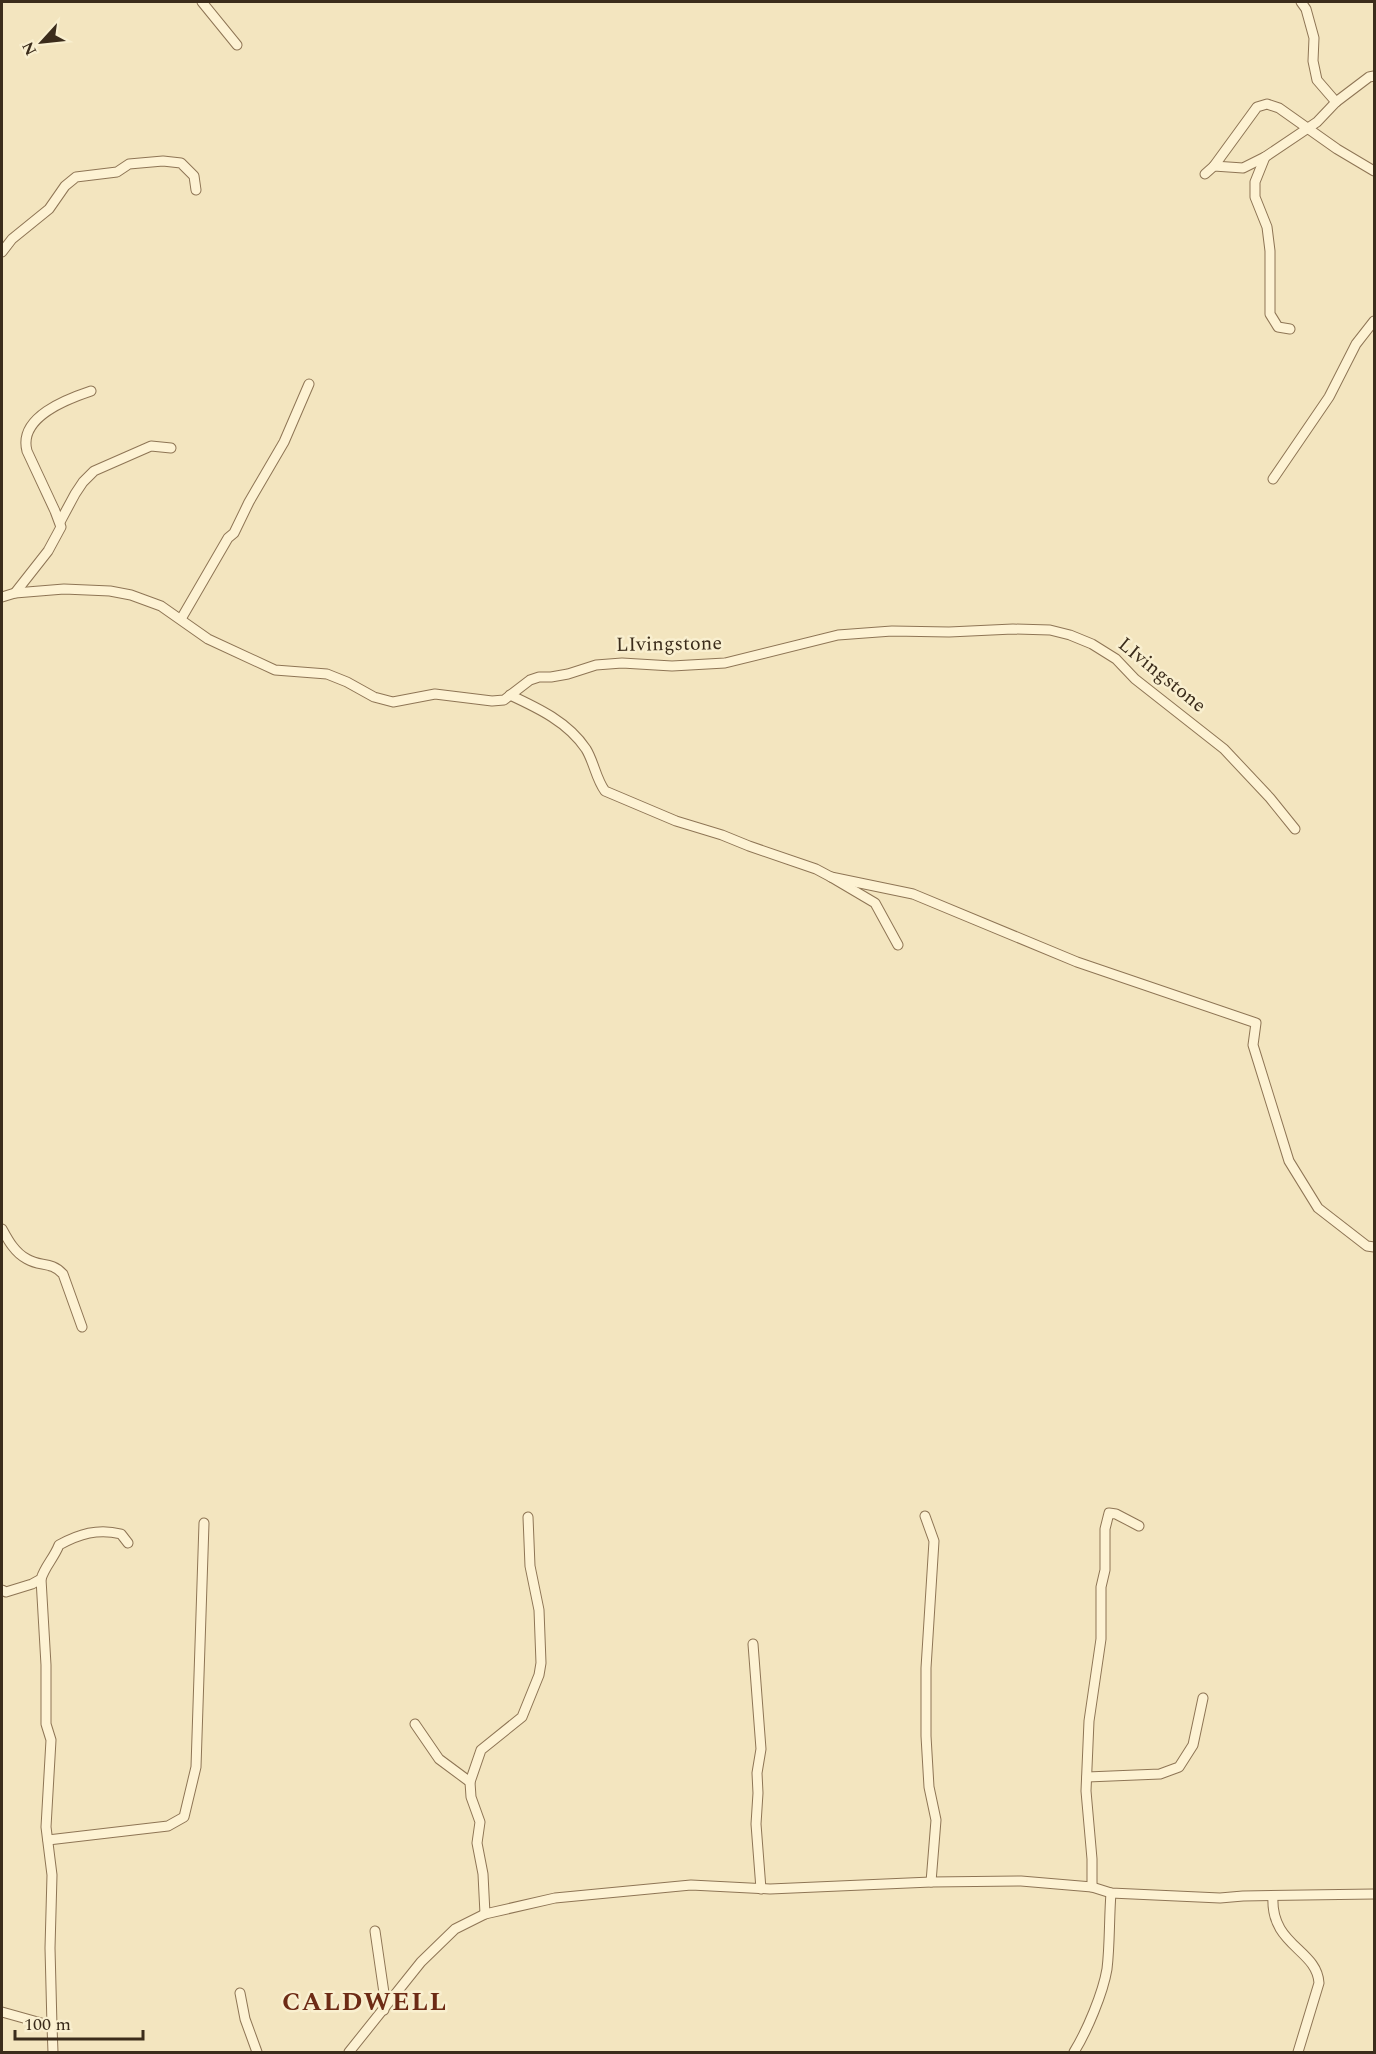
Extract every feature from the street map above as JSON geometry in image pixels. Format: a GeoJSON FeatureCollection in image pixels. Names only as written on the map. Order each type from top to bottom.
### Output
{"type":"FeatureCollection","features":[{"type":"Feature","properties":{"kind":"street"},"geometry":{"type":"LineString","coordinates":[[202,2],[237,45]]}},
{"type":"Feature","properties":{"kind":"street"},"geometry":{"type":"LineString","coordinates":[[1301,2],[1306,9],[1314,38],[1313,61],[1317,80],[1336,102]]}},
{"type":"Feature","properties":{"kind":"street"},"geometry":{"type":"LineString","coordinates":[[1214,166],[1243,168],[1265,157],[1308,129],[1336,102],[1369,77],[1374,76]]}},
{"type":"Feature","properties":{"kind":"street"},"geometry":{"type":"LineString","coordinates":[[1205,174],[1214,166],[1257,107],[1267,104],[1279,108],[1374,171]]}},
{"type":"Feature","properties":{"kind":"street"},"geometry":{"type":"LineString","coordinates":[[1265,157],[1255,182],[1255,197],[1267,227],[1270,251],[1270,314],[1272,321],[1278,327],[1290,329]]}},
{"type":"Feature","properties":{"kind":"street"},"geometry":{"type":"LineString","coordinates":[[2,252],[12,239],[49,210],[65,186],[76,177],[117,172],[129,164],[172,162],[181,163],[194,176],[196,189]]}},
{"type":"Feature","properties":{"kind":"street"},"geometry":{"type":"LineString","coordinates":[[1273,479],[1329,397],[1356,344],[1374,321]]}},
{"type":"Feature","properties":{"kind":"street"},"geometry":{"type":"LineString","coordinates":[[181,619],[228,538],[234,533],[249,502],[280,450],[309,384]]}},
{"type":"Feature","properties":{"kind":"street"},"geometry":{"type":"LineString","coordinates":[[15,592],[55,540],[61,528],[27,451],[25,438],[32,426],[53,407],[92,391]]}},
{"type":"Feature","properties":{"kind":"street"},"geometry":{"type":"LineString","coordinates":[[60,522],[75,494],[94,471],[151,446],[171,448]]}},
{"type":"Feature","properties":{"kind":"street","name":"LIvingstone"},"geometry":{"type":"LineString","coordinates":[[2,597],[15,592],[64,589],[121,592],[147,599],[181,619],[208,639],[275,670],[327,674],[383,700],[393,702],[435,694],[492,701],[504,700],[530,680],[568,674],[596,665],[631,663],[672,666],[725,663],[838,634],[892,631],[950,632],[1013,628],[1050,630],[1092,644],[1116,659],[1135,679],[1224,749],[1270,798],[1295,829]]}},
{"type":"Feature","properties":{"kind":"street"},"geometry":{"type":"LineString","coordinates":[[510,695],[554,718],[572,731],[586,749],[605,791],[676,821],[722,835],[831,877],[913,894],[1077,962],[1256,1023],[1253,1045],[1289,1161],[1318,1208],[1367,1246],[1374,1247]]}},
{"type":"Feature","properties":{"kind":"street"},"geometry":{"type":"LineString","coordinates":[[831,877],[875,903],[898,945]]}},
{"type":"Feature","properties":{"kind":"street"},"geometry":{"type":"LineString","coordinates":[[2,1228],[17,1252],[28,1260],[50,1264],[63,1274],[82,1327]]}},
{"type":"Feature","properties":{"kind":"street"},"geometry":{"type":"LineString","coordinates":[[1092,1887],[1092,1858],[1086,1791],[1089,1720],[1101,1639],[1101,1587],[1106,1570],[1105,1529],[1109,1513],[1116,1514],[1139,1526]]}},
{"type":"Feature","properties":{"kind":"street"},"geometry":{"type":"LineString","coordinates":[[925,1516],[934,1541],[926,1668],[929,1786],[936,1820],[931,1882]]}},
{"type":"Feature","properties":{"kind":"street"},"geometry":{"type":"LineString","coordinates":[[485,1914],[483,1874],[477,1843],[480,1822],[471,1797],[470,1782],[481,1750],[522,1717],[541,1664],[539,1610],[530,1566],[528,1517]]}},
{"type":"Feature","properties":{"kind":"street"},"geometry":{"type":"LineString","coordinates":[[48,1840],[168,1826],[184,1817],[196,1767],[204,1523]]}},
{"type":"Feature","properties":{"kind":"street"},"geometry":{"type":"LineString","coordinates":[[53,2052],[50,1948],[52,1875],[46,1827],[51,1740],[46,1724],[46,1665],[41,1579],[45,1566],[54,1559],[59,1545],[79,1534],[113,1532],[122,1534],[128,1543]]}},
{"type":"Feature","properties":{"kind":"street"},"geometry":{"type":"LineString","coordinates":[[2,1590],[6,1592],[41,1579]]}},
{"type":"Feature","properties":{"kind":"street"},"geometry":{"type":"LineString","coordinates":[[753,1644],[761,1749],[757,1773],[756,1824],[761,1889]]}},
{"type":"Feature","properties":{"kind":"street"},"geometry":{"type":"LineString","coordinates":[[1087,1778],[1160,1774],[1179,1767],[1193,1745],[1203,1698]]}},
{"type":"Feature","properties":{"kind":"street"},"geometry":{"type":"LineString","coordinates":[[415,1724],[439,1759],[470,1782]]}},
{"type":"Feature","properties":{"kind":"street"},"geometry":{"type":"LineString","coordinates":[[350,2052],[421,1962],[455,1929],[485,1914],[555,1898],[691,1885],[761,1889],[1021,1881],[1092,1887],[1110,1893],[1220,1898],[1374,1894]]}},
{"type":"Feature","properties":{"kind":"street"},"geometry":{"type":"LineString","coordinates":[[1074,2052],[1082,2039],[1102,1991],[1107,1968],[1110,1893]]}},
{"type":"Feature","properties":{"kind":"street"},"geometry":{"type":"LineString","coordinates":[[1273,1896],[1272,1908],[1276,1922],[1284,1935],[1318,1972],[1319,1983],[1298,2052]]}},
{"type":"Feature","properties":{"kind":"street"},"geometry":{"type":"LineString","coordinates":[[375,1931],[384,1993],[384,2010]]}},
{"type":"Feature","properties":{"kind":"street"},"geometry":{"type":"LineString","coordinates":[[240,1993],[247,2025],[257,2052]]}},
{"type":"Feature","properties":{"kind":"street"},"geometry":{"type":"LineString","coordinates":[[2,2012],[52,2026]]}},
{"type":"Feature","properties":{"kind":"district","name":"CALDWELL"},"geometry":{"type":"Point","coordinates":[365,2002]}}]}
